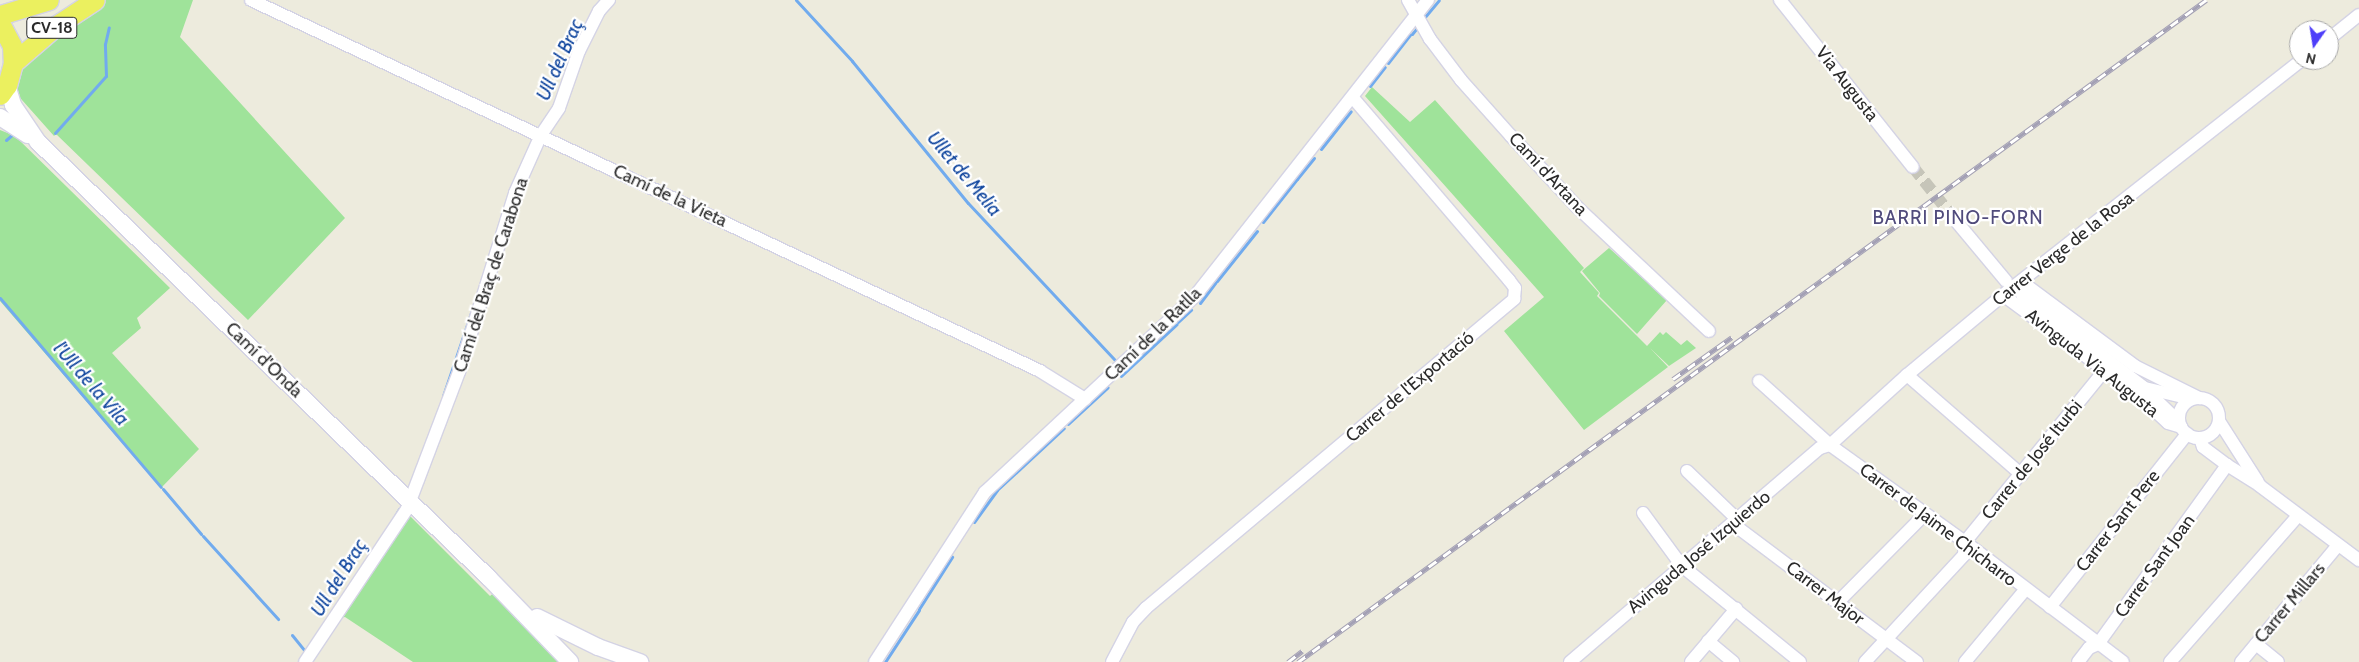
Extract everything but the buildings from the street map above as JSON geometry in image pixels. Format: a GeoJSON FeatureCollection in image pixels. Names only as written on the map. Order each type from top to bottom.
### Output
{"type":"FeatureCollection","features":[{"type":"Feature","properties":{"kind":"main road","name":"CV-18"},"geometry":{"type":"LineString","coordinates":[[0,16],[49,0]]}},
{"type":"Feature","properties":{"kind":"main road","name":"CV-18"},"geometry":{"type":"LineString","coordinates":[[13,63],[56,25],[96,0]]}},
{"type":"Feature","properties":{"kind":"main road","name":"CV-18"},"geometry":{"type":"LineString","coordinates":[[0,23],[12,46],[13,63],[4,90]]}},
{"type":"Feature","properties":{"kind":"main road","name":"Camí d'Onda"},"geometry":{"type":"LineString","coordinates":[[4,90],[12,105],[38,142]]}},
{"type":"Feature","properties":{"kind":"main road","name":"Camí d'Onda"},"geometry":{"type":"LineString","coordinates":[[0,117],[38,142],[489,578]]}},
{"type":"Feature","properties":{"kind":"main road"},"geometry":{"type":"LineString","coordinates":[[489,578],[537,617],[583,662]]}},
{"type":"Feature","properties":{"kind":"main road"},"geometry":{"type":"LineString","coordinates":[[489,578],[570,662]]}},
{"type":"Feature","properties":{"kind":"main road"},"geometry":{"type":"LineString","coordinates":[[537,617],[598,647],[640,662]]}},
{"type":"Feature","properties":{"kind":"street","name":"Camí de la Vieta"},"geometry":{"type":"LineString","coordinates":[[250,0],[542,135],[1040,371],[1085,399]]}},
{"type":"Feature","properties":{"kind":"street","name":"Camí del Braç de Carabona"},"geometry":{"type":"LineString","coordinates":[[305,662],[410,502],[459,372],[515,193],[542,135],[560,108],[579,51],[599,11],[609,0]]}},
{"type":"Feature","properties":{"kind":"street","name":"Camí d'Artana"},"geometry":{"type":"LineString","coordinates":[[1408,0],[1415,15],[1461,80],[1511,136],[1578,207],[1709,331]]}},
{"type":"Feature","properties":{"kind":"street","name":"Camí de la Ratlla"},"geometry":{"type":"LineString","coordinates":[[875,662],[985,492],[1195,296],[1428,0]]}},
{"type":"Feature","properties":{"kind":"street","name":"Via Augusta"},"geometry":{"type":"LineString","coordinates":[[1780,0],[1913,167]]}},
{"type":"Feature","properties":{"kind":"street"},"geometry":{"type":"LineString","coordinates":[[2339,31],[2359,15]]}},
{"type":"Feature","properties":{"kind":"street","name":"Carrer Verge de la Rosa"},"geometry":{"type":"LineString","coordinates":[[1830,445],[1908,374],[2004,295],[2289,70]]}},
{"type":"Feature","properties":{"kind":"street","name":"Carrer de l'Exportació"},"geometry":{"type":"LineString","coordinates":[[1116,659],[1133,622],[1146,608],[1514,299],[1515,288],[1509,280],[1352,98]]}},
{"type":"Feature","properties":{"kind":"street"},"geometry":{"type":"LineString","coordinates":[[1951,215],[2006,281]]}},
{"type":"Feature","properties":{"kind":"street","name":"Avinguda Via Augusta"},"geometry":{"type":"LineString","coordinates":[[2022,282],[2135,366],[2195,399]]}},
{"type":"Feature","properties":{"kind":"street","name":"Avinguda Via Augusta"},"geometry":{"type":"LineString","coordinates":[[2004,295],[2104,371],[2168,423],[2183,428]]}},
{"type":"Feature","properties":{"kind":"street","name":"Avinguda Via Augusta"},"geometry":{"type":"LineString","coordinates":[[2022,295],[2143,387],[2183,428]]}},
{"type":"Feature","properties":{"kind":"street","name":"Carrer de José Iturbi"},"geometry":{"type":"LineString","coordinates":[[1865,662],[1964,555],[1965,542],[2022,475],[2104,371]]}},
{"type":"Feature","properties":{"kind":"street"},"geometry":{"type":"LineString","coordinates":[[1908,374],[2022,475]]}},
{"type":"Feature","properties":{"kind":"street","name":"Carrer de Jaime Chicharro"},"geometry":{"type":"LineString","coordinates":[[1759,381],[1830,445],[1965,542],[2025,590],[2123,662]]}},
{"type":"Feature","properties":{"kind":"street","name":"Avinguda Via Augusta"},"geometry":{"type":"LineString","coordinates":[[2143,387],[2195,399]]}},
{"type":"Feature","properties":{"kind":"street"},"geometry":{"type":"LineString","coordinates":[[2260,486],[2220,421],[2218,410],[2210,401],[2195,399],[2182,409],[2183,428],[2200,438],[2204,447],[2359,560]]}},
{"type":"Feature","properties":{"kind":"street"},"geometry":{"type":"LineString","coordinates":[[2200,438],[2216,430],[2220,421]]}},
{"type":"Feature","properties":{"kind":"street","name":"Carrer Sant Pere"},"geometry":{"type":"LineString","coordinates":[[2050,608],[2183,428]]}},
{"type":"Feature","properties":{"kind":"street","name":"Avinguda José Izquierdo"},"geometry":{"type":"LineString","coordinates":[[1570,662],[1820,448],[1830,445]]}},
{"type":"Feature","properties":{"kind":"street","name":"Carrer Sant Joan"},"geometry":{"type":"LineString","coordinates":[[2078,662],[2089,648],[2098,644],[2227,465]]}},
{"type":"Feature","properties":{"kind":"street","name":"Carrer Major"},"geometry":{"type":"LineString","coordinates":[[1687,471],[1735,522],[1837,603],[1917,662]]}},
{"type":"Feature","properties":{"kind":"street"},"geometry":{"type":"LineString","coordinates":[[1643,513],[1682,566],[1800,662]]}},
{"type":"Feature","properties":{"kind":"street"},"geometry":{"type":"LineString","coordinates":[[1837,603],[1925,514]]}},
{"type":"Feature","properties":{"kind":"street"},"geometry":{"type":"LineString","coordinates":[[2170,662],[2298,516]]}},
{"type":"Feature","properties":{"kind":"street","name":"Carrer Millars"},"geometry":{"type":"LineString","coordinates":[[2241,662],[2338,545]]}},
{"type":"Feature","properties":{"kind":"street"},"geometry":{"type":"LineString","coordinates":[[1965,662],[2025,590]]}},
{"type":"Feature","properties":{"kind":"street"},"geometry":{"type":"LineString","coordinates":[[1691,662],[1736,609]]}},
{"type":"Feature","properties":{"kind":"street"},"geometry":{"type":"LineString","coordinates":[[1708,641],[1733,662]]}},
{"type":"Feature","properties":{"kind":"street"},"geometry":{"type":"LineString","coordinates":[[2256,644],[2278,662]]}},
{"type":"Feature","properties":{"kind":"green space"},"geometry":{"type":"Polygon","coordinates":[[[106,0],[193,0],[180,37],[345,218],[248,320],[56,134],[54,136],[14,91],[22,65],[70,22],[106,0]]]}},
{"type":"Feature","properties":{"kind":"green space"},"geometry":{"type":"Polygon","coordinates":[[[1372,87],[1410,122],[1435,100],[1584,268],[1580,272],[1599,293],[1597,296],[1647,346],[1660,332],[1663,335],[1666,332],[1681,345],[1687,340],[1696,348],[1669,366],[1650,348],[1668,367],[1584,430],[1504,331],[1544,297],[1365,96],[1372,87]]]}},
{"type":"Feature","properties":{"kind":"green space"},"geometry":{"type":"Polygon","coordinates":[[[0,130],[15,136],[170,288],[137,318],[141,328],[112,353],[199,449],[161,488],[0,301],[0,130]]]}},
{"type":"Feature","properties":{"kind":"green space"},"geometry":{"type":"Polygon","coordinates":[[[1609,248],[1667,300],[1637,334],[1599,296],[1600,293],[1582,271],[1609,248]]]}},
{"type":"Feature","properties":{"kind":"green space"},"geometry":{"type":"Polygon","coordinates":[[[409,515],[490,596],[496,591],[565,662],[413,662],[345,617],[340,618],[409,515]]]}},
{"type":"Feature","properties":{"kind":"waterway","name":"Ullet de Melia"},"geometry":{"type":"LineString","coordinates":[[796,0],[852,61],[968,203],[1116,361]]}},
{"type":"Feature","properties":{"kind":"waterway"},"geometry":{"type":"LineString","coordinates":[[1424,18],[1439,0]]}},
{"type":"Feature","properties":{"kind":"waterway"},"geometry":{"type":"LineString","coordinates":[[55,133],[106,76],[105,44],[109,27]]}},
{"type":"Feature","properties":{"kind":"waterway"},"geometry":{"type":"LineString","coordinates":[[1412,34],[1416,29]]}},
{"type":"Feature","properties":{"kind":"waterway"},"geometry":{"type":"LineString","coordinates":[[1388,63],[1410,35]]}},
{"type":"Feature","properties":{"kind":"waterway"},"geometry":{"type":"LineString","coordinates":[[1370,86],[1385,67]]}},
{"type":"Feature","properties":{"kind":"waterway"},"geometry":{"type":"LineString","coordinates":[[1321,149],[1351,111]]}},
{"type":"Feature","properties":{"kind":"waterway"},"geometry":{"type":"LineString","coordinates":[[6,140],[13,134]]}},
{"type":"Feature","properties":{"kind":"waterway"},"geometry":{"type":"LineString","coordinates":[[1297,179],[1314,158]]}},
{"type":"Feature","properties":{"kind":"waterway"},"geometry":{"type":"LineString","coordinates":[[1263,222],[1297,179]]}},
{"type":"Feature","properties":{"kind":"waterway"},"geometry":{"type":"LineString","coordinates":[[1217,281],[1257,231]]}},
{"type":"Feature","properties":{"kind":"waterway"},"geometry":{"type":"LineString","coordinates":[[1200,303],[1216,282]]}},
{"type":"Feature","properties":{"kind":"waterway","name":"l'Ull de la Vila"},"geometry":{"type":"LineString","coordinates":[[0,298],[161,487]]}},
{"type":"Feature","properties":{"kind":"waterway","name":"Ull del Braç"},"geometry":{"type":"LineString","coordinates":[[443,396],[475,301]]}},
{"type":"Feature","properties":{"kind":"waterway"},"geometry":{"type":"LineString","coordinates":[[1178,322],[1191,310]]}},
{"type":"Feature","properties":{"kind":"waterway"},"geometry":{"type":"LineString","coordinates":[[1121,376],[1177,324]]}},
{"type":"Feature","properties":{"kind":"waterway"},"geometry":{"type":"LineString","coordinates":[[1068,424],[1108,387]]}},
{"type":"Feature","properties":{"kind":"waterway"},"geometry":{"type":"LineString","coordinates":[[974,522],[997,490],[1064,428]]}},
{"type":"Feature","properties":{"kind":"waterway","name":"l'Ull de la Vila"},"geometry":{"type":"LineString","coordinates":[[163,489],[201,534]]}},
{"type":"Feature","properties":{"kind":"waterway","name":"Ull del Braç"},"geometry":{"type":"LineString","coordinates":[[395,516],[399,509]]}},
{"type":"Feature","properties":{"kind":"waterway","name":"l'Ull de la Vila"},"geometry":{"type":"LineString","coordinates":[[203,536],[278,619]]}},
{"type":"Feature","properties":{"kind":"waterway"},"geometry":{"type":"LineString","coordinates":[[919,609],[952,557]]}},
{"type":"Feature","properties":{"kind":"waterway"},"geometry":{"type":"LineString","coordinates":[[885,662],[919,610]]}},
{"type":"Feature","properties":{"kind":"waterway","name":"l'Ull de la Vila"},"geometry":{"type":"LineString","coordinates":[[292,635],[306,652]]}},
{"type":"Feature","properties":{"kind":"tunnel"},"geometry":{"type":"LineString","coordinates":[[1913,167],[1951,215]]}},
{"type":"Feature","properties":{"kind":"railway"},"geometry":{"type":"LineString","coordinates":[[1298,662],[2206,0]]}},
{"type":"Feature","properties":{"kind":"railway"},"geometry":{"type":"LineString","coordinates":[[1673,379],[1732,337]]}},
{"type":"Feature","properties":{"kind":"railway"},"geometry":{"type":"LineString","coordinates":[[1288,662],[1302,651]]}},
{"type":"Feature","properties":{"kind":"district","name":"BARRI PINO-FORN"},"geometry":{"type":"Point","coordinates":[1958,218]}}]}
